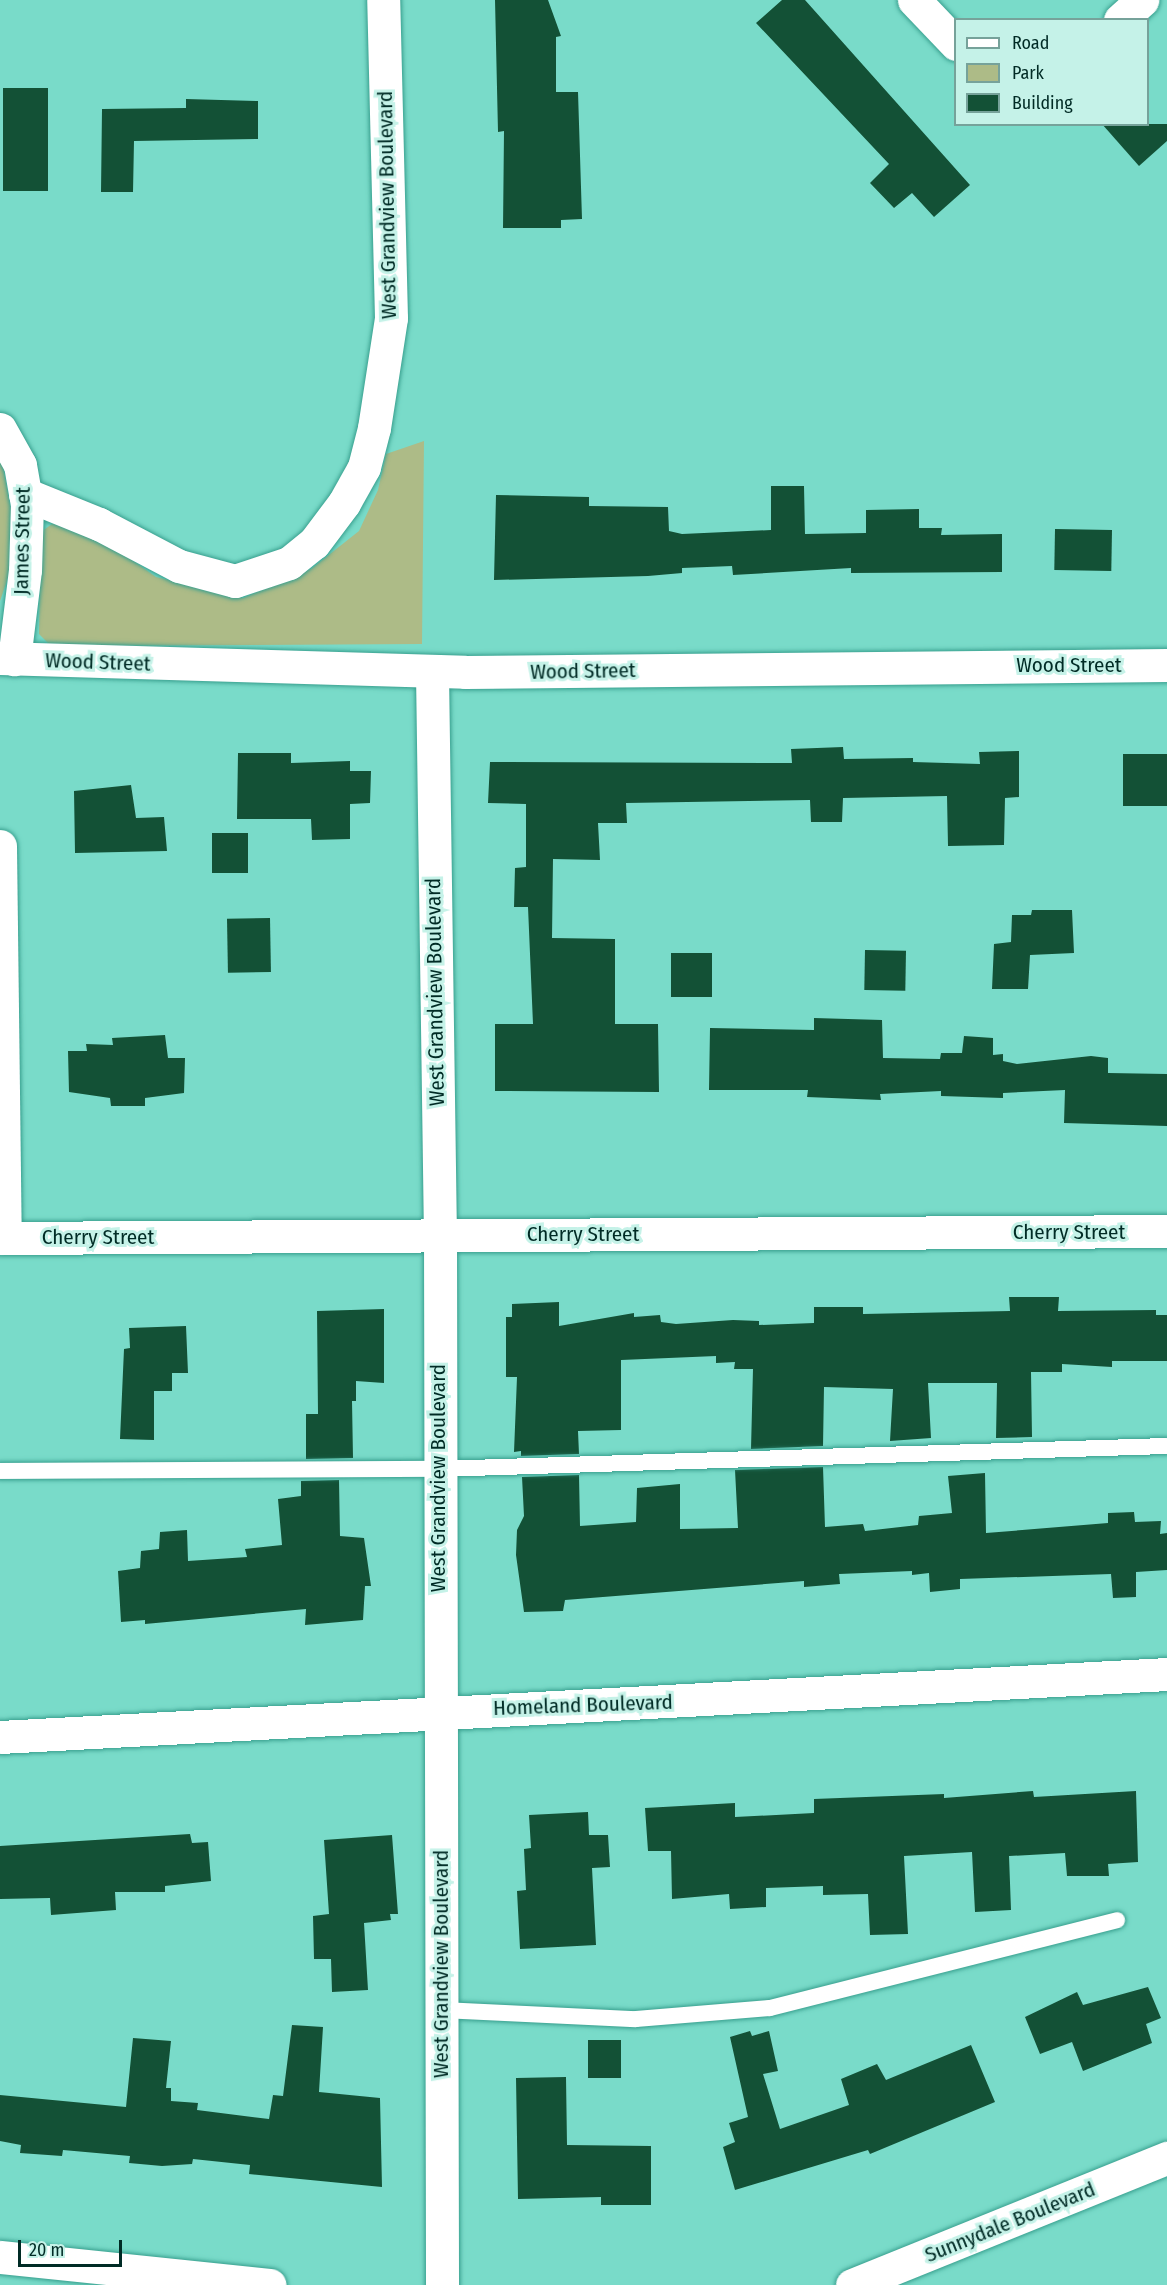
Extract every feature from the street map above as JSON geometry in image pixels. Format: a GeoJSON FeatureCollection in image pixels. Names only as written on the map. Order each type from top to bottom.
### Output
{"type":"FeatureCollection","features":[{"type":"Feature","properties":{"kind":"street","name":"West Grandview Boulevard"},"geometry":{"type":"LineString","coordinates":[[25,494],[99,524],[179,566],[235,581],[289,563],[314,543],[344,503],[364,467],[374,428],[391,318],[383,0]]}},
{"type":"Feature","properties":{"kind":"street"},"geometry":{"type":"LineString","coordinates":[[914,0],[954,42]]}},
{"type":"Feature","properties":{"kind":"street"},"geometry":{"type":"LineString","coordinates":[[1122,18],[1142,0]]}},
{"type":"Feature","properties":{"kind":"street","name":"James Street"},"geometry":{"type":"LineString","coordinates":[[0,429],[20,465],[25,494],[25,570],[7,659]]}},
{"type":"Feature","properties":{"kind":"street","name":"Wood Street"},"geometry":{"type":"LineString","coordinates":[[7,659],[432,672],[1167,665]]}},
{"type":"Feature","properties":{"kind":"street","name":"West Grandview Boulevard"},"geometry":{"type":"LineString","coordinates":[[432,672],[440,1235],[438,1469],[442,2285]]}},
{"type":"Feature","properties":{"kind":"street"},"geometry":{"type":"LineString","coordinates":[[0,846],[2,1238]]}},
{"type":"Feature","properties":{"kind":"street","name":"Cherry Street"},"geometry":{"type":"LineString","coordinates":[[2,1238],[1167,1231]]}},
{"type":"Feature","properties":{"kind":"street","name":"Homeland Boulevard"},"geometry":{"type":"LineString","coordinates":[[0,1737],[439,1710],[1167,1674]]}},
{"type":"Feature","properties":{"kind":"street","name":"Sunnydale Boulevard"},"geometry":{"type":"LineString","coordinates":[[852,2285],[1167,2158]]}},
{"type":"Feature","properties":{"kind":"street"},"geometry":{"type":"LineString","coordinates":[[0,2257],[270,2285]]}},
{"type":"Feature","properties":{"kind":"lane"},"geometry":{"type":"LineString","coordinates":[[0,1471],[438,1469],[1167,1446]]}},
{"type":"Feature","properties":{"kind":"lane"},"geometry":{"type":"LineString","coordinates":[[442,2010],[636,2019],[770,2008],[1117,1920]]}},
{"type":"Feature","properties":{"kind":"green space"},"geometry":{"type":"Polygon","coordinates":[[[424,441],[422,644],[51,646],[39,634],[41,532],[52,524],[72,527],[114,547],[156,577],[243,598],[311,569],[359,531],[378,490],[386,454],[424,441]]]}},
{"type":"Feature","properties":{"kind":"green space"},"geometry":{"type":"Polygon","coordinates":[[[0,450],[11,510],[9,575],[0,601],[0,450]]]}},
{"type":"Feature","properties":{"kind":"building"},"geometry":{"type":"Polygon","coordinates":[[[495,0],[548,0],[561,36],[556,37],[556,92],[578,92],[582,219],[561,220],[561,228],[503,228],[504,131],[498,132],[495,0]]]}},
{"type":"Feature","properties":{"kind":"building"},"geometry":{"type":"Polygon","coordinates":[[[782,0],[805,0],[970,185],[934,217],[912,193],[894,208],[870,183],[889,164],[756,23],[782,0]]]}},
{"type":"Feature","properties":{"kind":"building"},"geometry":{"type":"Polygon","coordinates":[[[3,88],[48,88],[48,191],[3,191],[3,88]]]}},
{"type":"Feature","properties":{"kind":"building"},"geometry":{"type":"Polygon","coordinates":[[[186,99],[258,101],[258,139],[134,141],[133,192],[101,192],[102,109],[186,108],[186,99]]]}},
{"type":"Feature","properties":{"kind":"building"},"geometry":{"type":"Polygon","coordinates":[[[1167,124],[1167,141],[1139,166],[1104,126],[1167,124]]]}},
{"type":"Feature","properties":{"kind":"building"},"geometry":{"type":"Polygon","coordinates":[[[771,486],[804,486],[805,534],[866,533],[866,510],[919,509],[919,528],[942,528],[941,535],[1002,534],[1002,572],[851,573],[851,568],[733,575],[732,566],[682,568],[682,573],[648,576],[494,580],[496,495],[589,497],[589,506],[668,507],[669,531],[682,534],[771,530],[771,486]]]}},
{"type":"Feature","properties":{"kind":"building"},"geometry":{"type":"Polygon","coordinates":[[[1055,529],[1112,530],[1111,571],[1054,570],[1055,529]]]}},
{"type":"Feature","properties":{"kind":"building"},"geometry":{"type":"Polygon","coordinates":[[[843,747],[844,759],[913,758],[913,762],[980,764],[979,752],[1019,751],[1019,797],[1005,798],[1004,845],[948,846],[947,796],[843,798],[842,822],[811,822],[810,800],[626,803],[627,823],[598,823],[600,860],[553,859],[552,938],[615,939],[615,1024],[658,1024],[659,1092],[495,1091],[495,1024],[533,1024],[528,907],[514,907],[515,868],[526,867],[526,804],[488,803],[490,762],[792,763],[791,749],[843,747]]]}},
{"type":"Feature","properties":{"kind":"building"},"geometry":{"type":"Polygon","coordinates":[[[238,753],[291,753],[291,763],[350,761],[350,771],[371,771],[370,803],[350,804],[350,839],[312,840],[311,819],[237,819],[238,753]]]}},
{"type":"Feature","properties":{"kind":"building"},"geometry":{"type":"Polygon","coordinates":[[[1123,754],[1167,754],[1167,806],[1123,806],[1123,754]]]}},
{"type":"Feature","properties":{"kind":"building"},"geometry":{"type":"Polygon","coordinates":[[[131,785],[136,818],[164,817],[167,851],[75,853],[74,791],[131,785]]]}},
{"type":"Feature","properties":{"kind":"building"},"geometry":{"type":"Polygon","coordinates":[[[212,833],[248,833],[248,873],[212,873],[212,833]]]}},
{"type":"Feature","properties":{"kind":"building"},"geometry":{"type":"Polygon","coordinates":[[[1032,910],[1072,910],[1074,953],[1030,955],[1028,989],[992,989],[994,944],[1011,942],[1012,915],[1031,915],[1032,910]]]}},
{"type":"Feature","properties":{"kind":"building"},"geometry":{"type":"Polygon","coordinates":[[[270,918],[271,972],[228,973],[227,919],[270,918]]]}},
{"type":"Feature","properties":{"kind":"building"},"geometry":{"type":"Polygon","coordinates":[[[865,950],[906,951],[905,991],[864,990],[865,950]]]}},
{"type":"Feature","properties":{"kind":"building"},"geometry":{"type":"Polygon","coordinates":[[[671,953],[712,953],[712,997],[671,997],[671,953]]]}},
{"type":"Feature","properties":{"kind":"building"},"geometry":{"type":"Polygon","coordinates":[[[814,1018],[882,1020],[883,1058],[940,1059],[941,1053],[962,1053],[964,1036],[993,1038],[993,1055],[1003,1054],[1003,1061],[1017,1064],[1091,1056],[1108,1058],[1108,1073],[1167,1074],[1167,1126],[1064,1123],[1065,1090],[1003,1093],[1003,1098],[941,1096],[941,1091],[880,1094],[881,1100],[807,1097],[808,1090],[709,1090],[710,1028],[814,1030],[814,1018]]]}},
{"type":"Feature","properties":{"kind":"building"},"geometry":{"type":"Polygon","coordinates":[[[165,1035],[168,1058],[185,1058],[184,1093],[145,1098],[145,1106],[111,1106],[110,1098],[69,1092],[68,1051],[87,1051],[86,1044],[113,1045],[112,1038],[165,1035]]]}},
{"type":"Feature","properties":{"kind":"building"},"geometry":{"type":"Polygon","coordinates":[[[1009,1297],[1059,1297],[1058,1311],[1156,1310],[1156,1315],[1167,1315],[1167,1361],[1112,1361],[1112,1367],[1062,1364],[1062,1372],[1031,1372],[1032,1437],[996,1438],[997,1383],[928,1383],[931,1438],[890,1441],[893,1389],[824,1387],[823,1446],[751,1449],[753,1369],[734,1369],[735,1362],[716,1363],[716,1356],[621,1360],[621,1430],[578,1431],[579,1454],[521,1456],[521,1451],[514,1452],[517,1377],[506,1377],[506,1317],[512,1317],[512,1304],[559,1302],[559,1326],[634,1313],[634,1317],[660,1315],[661,1322],[676,1324],[733,1320],[759,1321],[759,1325],[814,1323],[814,1307],[863,1307],[863,1314],[1010,1311],[1009,1297]]]}},
{"type":"Feature","properties":{"kind":"building"},"geometry":{"type":"Polygon","coordinates":[[[384,1309],[384,1383],[356,1381],[356,1401],[352,1401],[353,1458],[306,1459],[306,1414],[318,1414],[317,1311],[384,1309]]]}},
{"type":"Feature","properties":{"kind":"building"},"geometry":{"type":"Polygon","coordinates":[[[186,1326],[188,1373],[172,1373],[172,1391],[154,1391],[154,1440],[120,1439],[124,1349],[130,1348],[129,1328],[186,1326]]]}},
{"type":"Feature","properties":{"kind":"building"},"geometry":{"type":"Polygon","coordinates":[[[823,1467],[825,1527],[863,1524],[865,1531],[918,1525],[919,1516],[952,1513],[948,1476],[985,1473],[986,1533],[1108,1523],[1108,1513],[1134,1512],[1135,1522],[1161,1521],[1160,1534],[1167,1533],[1167,1570],[1136,1572],[1136,1597],[1113,1598],[1111,1574],[960,1579],[960,1589],[930,1592],[929,1573],[912,1575],[912,1571],[839,1574],[840,1584],[804,1587],[804,1581],[565,1600],[563,1611],[524,1612],[516,1555],[517,1530],[524,1516],[522,1477],[579,1475],[580,1526],[636,1522],[637,1488],[680,1484],[680,1529],[738,1528],[735,1470],[823,1467]]]}},
{"type":"Feature","properties":{"kind":"building"},"geometry":{"type":"Polygon","coordinates":[[[339,1480],[340,1536],[364,1538],[371,1586],[365,1586],[363,1620],[305,1625],[306,1609],[145,1624],[145,1620],[121,1622],[118,1571],[140,1568],[141,1551],[159,1549],[160,1532],[187,1530],[188,1561],[247,1557],[245,1549],[282,1545],[278,1499],[301,1496],[301,1481],[339,1480]]]}},
{"type":"Feature","properties":{"kind":"building"},"geometry":{"type":"Polygon","coordinates":[[[1033,1791],[1034,1797],[1136,1791],[1138,1862],[1108,1864],[1109,1876],[1067,1876],[1065,1853],[1009,1856],[1011,1910],[975,1912],[972,1852],[904,1856],[908,1934],[870,1935],[868,1894],[823,1895],[823,1886],[766,1888],[766,1907],[730,1909],[729,1894],[672,1899],[671,1851],[648,1851],[645,1808],[735,1803],[735,1817],[814,1813],[814,1799],[944,1794],[944,1798],[1033,1791]]]}},
{"type":"Feature","properties":{"kind":"building"},"geometry":{"type":"Polygon","coordinates":[[[588,1812],[589,1835],[608,1835],[610,1867],[592,1868],[596,1945],[520,1949],[517,1891],[526,1890],[524,1849],[531,1848],[529,1815],[588,1812]]]}},
{"type":"Feature","properties":{"kind":"building"},"geometry":{"type":"Polygon","coordinates":[[[190,1834],[192,1843],[208,1842],[211,1881],[165,1886],[165,1892],[115,1892],[116,1910],[51,1915],[50,1898],[0,1899],[0,1846],[190,1834]]]}},
{"type":"Feature","properties":{"kind":"building"},"geometry":{"type":"Polygon","coordinates":[[[392,1835],[398,1914],[390,1914],[391,1920],[364,1923],[368,1990],[332,1992],[331,1959],[314,1959],[313,1916],[329,1914],[324,1840],[392,1835]]]}},
{"type":"Feature","properties":{"kind":"building"},"geometry":{"type":"Polygon","coordinates":[[[1148,1987],[1161,2018],[1146,2024],[1152,2043],[1083,2071],[1072,2042],[1040,2054],[1025,2017],[1077,1992],[1083,2005],[1148,1987]]]}},
{"type":"Feature","properties":{"kind":"building"},"geometry":{"type":"Polygon","coordinates":[[[292,2025],[323,2027],[319,2092],[380,2098],[382,2187],[249,2174],[250,2165],[193,2159],[192,2164],[162,2166],[129,2163],[130,2156],[63,2150],[62,2156],[20,2153],[21,2145],[0,2141],[0,2095],[126,2107],[133,2038],[171,2041],[166,2088],[171,2088],[171,2101],[198,2103],[197,2110],[269,2119],[273,2095],[283,2096],[292,2025]]]}},
{"type":"Feature","properties":{"kind":"building"},"geometry":{"type":"Polygon","coordinates":[[[750,2031],[752,2036],[769,2031],[778,2071],[763,2074],[780,2129],[849,2105],[841,2079],[877,2064],[886,2080],[971,2045],[995,2102],[870,2154],[868,2150],[735,2190],[723,2147],[735,2142],[729,2123],[748,2117],[730,2037],[750,2031]]]}},
{"type":"Feature","properties":{"kind":"building"},"geometry":{"type":"Polygon","coordinates":[[[588,2040],[621,2040],[621,2078],[588,2078],[588,2040]]]}},
{"type":"Feature","properties":{"kind":"building"},"geometry":{"type":"Polygon","coordinates":[[[566,2077],[567,2145],[651,2146],[651,2205],[601,2205],[601,2197],[518,2199],[516,2078],[566,2077]]]}}]}
